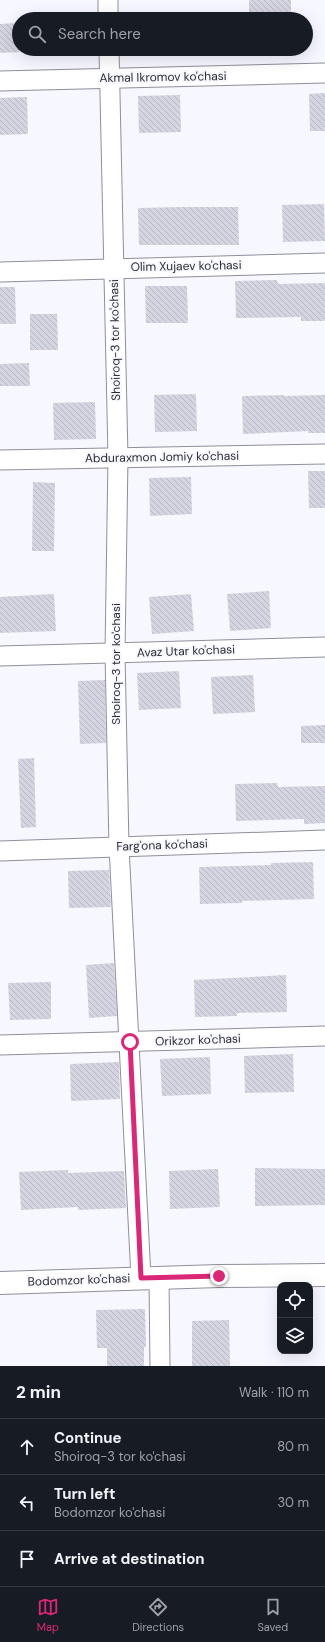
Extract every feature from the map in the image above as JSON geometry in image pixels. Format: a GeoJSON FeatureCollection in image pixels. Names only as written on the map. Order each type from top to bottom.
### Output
{"type":"FeatureCollection","features":[{"type":"Feature","properties":{"kind":"street"},"geometry":{"type":"LineString","coordinates":[[108,0],[108,12]]}},
{"type":"Feature","properties":{"kind":"street","name":"Shoiroq-3 tor ko'chasi"},"geometry":{"type":"LineString","coordinates":[[109,56],[118,457],[115,653],[119,847],[130,1042],[150,1278],[160,1366]]}},
{"type":"Feature","properties":{"kind":"street","name":"Akmal Ikromov ko'chasi"},"geometry":{"type":"LineString","coordinates":[[0,81],[325,73]]}},
{"type":"Feature","properties":{"kind":"street","name":"Olim Xujaev ko'chasi"},"geometry":{"type":"LineString","coordinates":[[0,272],[325,263]]}},
{"type":"Feature","properties":{"kind":"street","name":"Abduraxmon Jomiy ko'chasi"},"geometry":{"type":"LineString","coordinates":[[0,460],[325,454]]}},
{"type":"Feature","properties":{"kind":"street","name":"Avaz Utar ko'chasi"},"geometry":{"type":"LineString","coordinates":[[0,656],[325,647]]}},
{"type":"Feature","properties":{"kind":"street","name":"Farg'ona ko'chasi"},"geometry":{"type":"LineString","coordinates":[[0,851],[325,840]]}},
{"type":"Feature","properties":{"kind":"street","name":"Orikzor ko'chasi"},"geometry":{"type":"LineString","coordinates":[[0,1045],[325,1036]]}},
{"type":"Feature","properties":{"kind":"street","name":"Bodomzor ko'chasi"},"geometry":{"type":"LineString","coordinates":[[0,1282],[325,1275]]}},
{"type":"Feature","properties":{"kind":"building"},"geometry":{"type":"Polygon","coordinates":[[[249,0],[291,0],[291,12],[249,12],[249,0]]]}},
{"type":"Feature","properties":{"kind":"building"},"geometry":{"type":"Polygon","coordinates":[[[12,23],[12,52],[0,53],[0,24],[12,23]]]}},
{"type":"Feature","properties":{"kind":"building"},"geometry":{"type":"Polygon","coordinates":[[[325,93],[325,131],[310,131],[309,94],[325,93]]]}},
{"type":"Feature","properties":{"kind":"building"},"geometry":{"type":"Polygon","coordinates":[[[180,95],[181,132],[139,133],[138,96],[180,95]]]}},
{"type":"Feature","properties":{"kind":"building"},"geometry":{"type":"Polygon","coordinates":[[[27,97],[28,134],[0,135],[0,98],[27,97]]]}},
{"type":"Feature","properties":{"kind":"building"},"geometry":{"type":"Polygon","coordinates":[[[324,204],[325,241],[283,242],[282,205],[324,204]]]}},
{"type":"Feature","properties":{"kind":"building"},"geometry":{"type":"Polygon","coordinates":[[[238,207],[239,245],[139,245],[138,208],[238,207]]]}},
{"type":"Feature","properties":{"kind":"building"},"geometry":{"type":"Polygon","coordinates":[[[277,280],[278,284],[325,283],[325,321],[301,321],[301,317],[236,318],[235,281],[277,280]]]}},
{"type":"Feature","properties":{"kind":"building"},"geometry":{"type":"Polygon","coordinates":[[[145,286],[187,286],[188,323],[146,323],[145,286]]]}},
{"type":"Feature","properties":{"kind":"building"},"geometry":{"type":"Polygon","coordinates":[[[0,287],[15,287],[16,324],[0,324],[0,287]]]}},
{"type":"Feature","properties":{"kind":"building"},"geometry":{"type":"Polygon","coordinates":[[[30,314],[57,314],[58,350],[30,350],[30,314]]]}},
{"type":"Feature","properties":{"kind":"building"},"geometry":{"type":"Polygon","coordinates":[[[29,363],[30,386],[0,386],[0,364],[29,363]]]}},
{"type":"Feature","properties":{"kind":"building"},"geometry":{"type":"Polygon","coordinates":[[[196,394],[197,431],[155,432],[154,395],[196,394]]]}},
{"type":"Feature","properties":{"kind":"building"},"geometry":{"type":"Polygon","coordinates":[[[325,395],[325,433],[308,433],[308,431],[243,434],[242,396],[325,395]]]}},
{"type":"Feature","properties":{"kind":"building"},"geometry":{"type":"Polygon","coordinates":[[[95,402],[96,439],[54,440],[53,403],[95,402]]]}},
{"type":"Feature","properties":{"kind":"building"},"geometry":{"type":"Polygon","coordinates":[[[308,471],[325,471],[325,508],[309,508],[308,471]]]}},
{"type":"Feature","properties":{"kind":"building"},"geometry":{"type":"Polygon","coordinates":[[[191,477],[192,514],[150,516],[149,478],[191,477]]]}},
{"type":"Feature","properties":{"kind":"building"},"geometry":{"type":"Polygon","coordinates":[[[33,482],[55,483],[54,551],[32,551],[33,482]]]}},
{"type":"Feature","properties":{"kind":"building"},"geometry":{"type":"Polygon","coordinates":[[[269,591],[271,628],[230,631],[227,594],[269,591]]]}},
{"type":"Feature","properties":{"kind":"building"},"geometry":{"type":"Polygon","coordinates":[[[54,594],[56,631],[0,633],[0,597],[54,594]]]}},
{"type":"Feature","properties":{"kind":"building"},"geometry":{"type":"Polygon","coordinates":[[[191,594],[194,631],[152,634],[149,597],[191,594]]]}},
{"type":"Feature","properties":{"kind":"building"},"geometry":{"type":"Polygon","coordinates":[[[179,671],[181,708],[139,710],[137,673],[179,671]]]}},
{"type":"Feature","properties":{"kind":"building"},"geometry":{"type":"Polygon","coordinates":[[[253,675],[255,712],[213,714],[211,677],[253,675]]]}},
{"type":"Feature","properties":{"kind":"building"},"geometry":{"type":"Polygon","coordinates":[[[105,680],[106,743],[80,744],[78,681],[105,680]]]}},
{"type":"Feature","properties":{"kind":"building"},"geometry":{"type":"Polygon","coordinates":[[[325,725],[325,743],[301,743],[301,726],[325,725]]]}},
{"type":"Feature","properties":{"kind":"building"},"geometry":{"type":"Polygon","coordinates":[[[34,758],[36,827],[21,828],[18,759],[34,758]]]}},
{"type":"Feature","properties":{"kind":"building"},"geometry":{"type":"Polygon","coordinates":[[[277,783],[278,787],[325,786],[325,823],[304,824],[304,819],[236,821],[235,784],[277,783]]]}},
{"type":"Feature","properties":{"kind":"building"},"geometry":{"type":"Polygon","coordinates":[[[313,862],[314,899],[200,904],[199,867],[313,862]]]}},
{"type":"Feature","properties":{"kind":"building"},"geometry":{"type":"Polygon","coordinates":[[[109,870],[111,907],[69,908],[68,871],[109,870]]]}},
{"type":"Feature","properties":{"kind":"building"},"geometry":{"type":"Polygon","coordinates":[[[114,963],[117,1016],[89,1018],[86,965],[114,963]]]}},
{"type":"Feature","properties":{"kind":"building"},"geometry":{"type":"Polygon","coordinates":[[[286,975],[287,1012],[237,1013],[237,1016],[195,1017],[194,980],[286,975]]]}},
{"type":"Feature","properties":{"kind":"building"},"geometry":{"type":"Polygon","coordinates":[[[51,982],[51,1019],[10,1020],[8,983],[51,982]]]}},
{"type":"Feature","properties":{"kind":"building"},"geometry":{"type":"Polygon","coordinates":[[[293,1054],[294,1092],[245,1093],[244,1056],[293,1054]]]}},
{"type":"Feature","properties":{"kind":"building"},"geometry":{"type":"Polygon","coordinates":[[[210,1057],[211,1094],[162,1096],[160,1059],[210,1057]]]}},
{"type":"Feature","properties":{"kind":"building"},"geometry":{"type":"Polygon","coordinates":[[[119,1062],[120,1099],[71,1101],[70,1064],[119,1062]]]}},
{"type":"Feature","properties":{"kind":"building"},"geometry":{"type":"Polygon","coordinates":[[[255,1168],[325,1169],[325,1205],[255,1206],[255,1168]]]}},
{"type":"Feature","properties":{"kind":"building"},"geometry":{"type":"Polygon","coordinates":[[[218,1169],[220,1207],[170,1209],[169,1171],[218,1169]]]}},
{"type":"Feature","properties":{"kind":"building"},"geometry":{"type":"Polygon","coordinates":[[[68,1170],[68,1173],[124,1171],[126,1208],[78,1210],[78,1207],[21,1210],[19,1172],[68,1170]]]}},
{"type":"Feature","properties":{"kind":"building"},"geometry":{"type":"Polygon","coordinates":[[[145,1309],[146,1347],[144,1347],[144,1366],[107,1366],[107,1348],[97,1348],[96,1310],[145,1309]]]}},
{"type":"Feature","properties":{"kind":"building"},"geometry":{"type":"Polygon","coordinates":[[[229,1320],[230,1366],[192,1366],[192,1321],[229,1320]]]}},
{"type":"Feature","properties":{"kind":"route"},"geometry":{"type":"LineString","coordinates":[[130,1042],[141,1278],[219,1276]]}}]}
